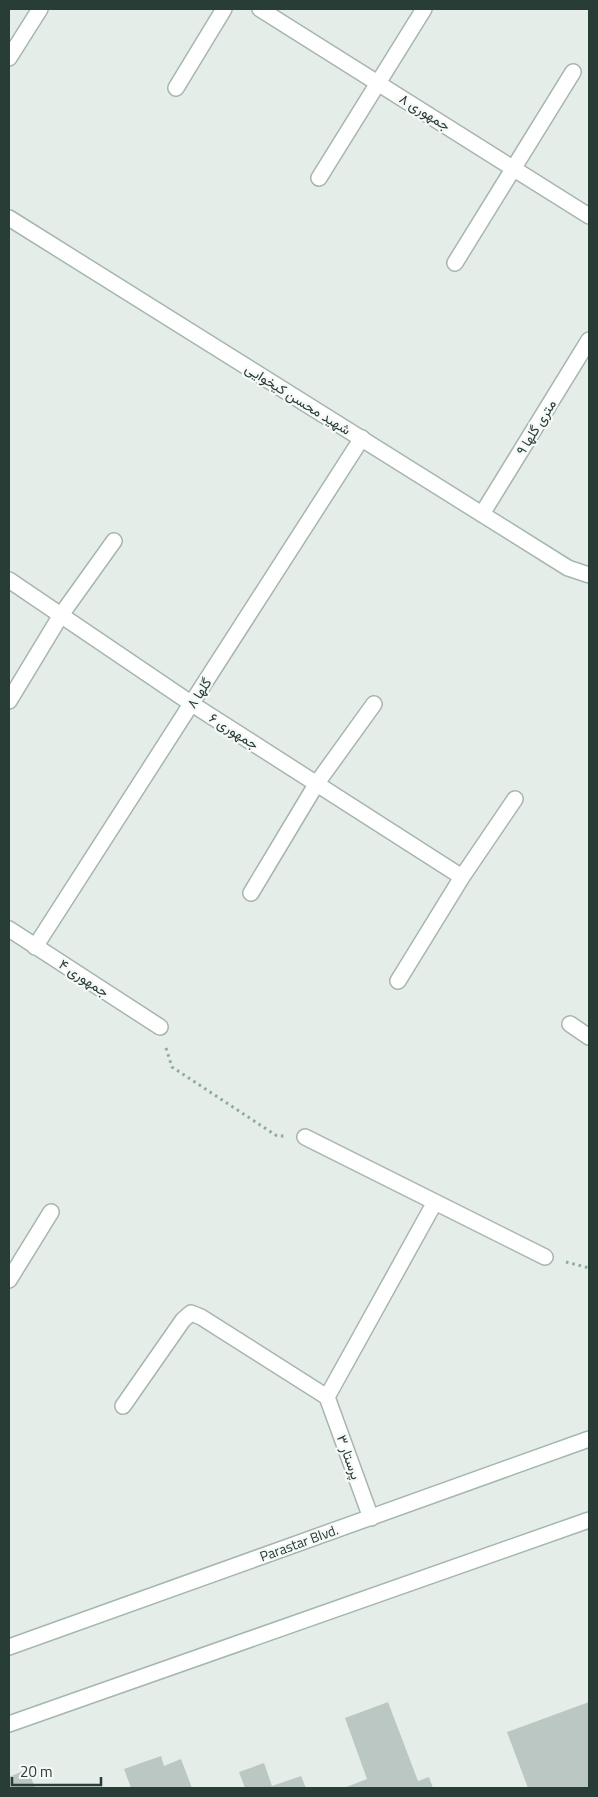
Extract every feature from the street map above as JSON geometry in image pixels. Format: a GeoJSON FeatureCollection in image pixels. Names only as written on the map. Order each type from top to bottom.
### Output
{"type":"FeatureCollection","features":[{"type":"Feature","properties":{"kind":"street"},"geometry":{"type":"LineString","coordinates":[[9,58],[40,9]]}},
{"type":"Feature","properties":{"kind":"street"},"geometry":{"type":"LineString","coordinates":[[176,88],[224,9]]}},
{"type":"Feature","properties":{"kind":"street","name":"جمهوری ۸"},"geometry":{"type":"LineString","coordinates":[[260,9],[589,216]]}},
{"type":"Feature","properties":{"kind":"street"},"geometry":{"type":"LineString","coordinates":[[319,178],[424,9]]}},
{"type":"Feature","properties":{"kind":"street"},"geometry":{"type":"LineString","coordinates":[[455,263],[573,72]]}},
{"type":"Feature","properties":{"kind":"street","name":"شهید محسن کیخوایی"},"geometry":{"type":"LineString","coordinates":[[9,218],[568,568],[589,575]]}},
{"type":"Feature","properties":{"kind":"street","name":"۹ متری گلها"},"geometry":{"type":"LineString","coordinates":[[482,514],[589,340]]}},
{"type":"Feature","properties":{"kind":"street","name":"گلها ۸"},"geometry":{"type":"LineString","coordinates":[[35,947],[362,438]]}},
{"type":"Feature","properties":{"kind":"street"},"geometry":{"type":"LineString","coordinates":[[9,701],[61,615],[114,541]]}},
{"type":"Feature","properties":{"kind":"street","name":"جمهوری ۶"},"geometry":{"type":"LineString","coordinates":[[9,580],[192,704],[462,877]]}},
{"type":"Feature","properties":{"kind":"street"},"geometry":{"type":"LineString","coordinates":[[251,893],[317,783],[374,704]]}},
{"type":"Feature","properties":{"kind":"street"},"geometry":{"type":"LineString","coordinates":[[398,981],[462,877],[515,799]]}},
{"type":"Feature","properties":{"kind":"street","name":"جمهوری ۴"},"geometry":{"type":"LineString","coordinates":[[9,930],[160,1027]]}},
{"type":"Feature","properties":{"kind":"street"},"geometry":{"type":"LineString","coordinates":[[570,1024],[589,1037]]}},
{"type":"Feature","properties":{"kind":"street"},"geometry":{"type":"LineString","coordinates":[[305,1137],[545,1257]]}},
{"type":"Feature","properties":{"kind":"street"},"geometry":{"type":"LineString","coordinates":[[123,1406],[183,1320],[191,1314],[201,1316],[327,1397],[435,1202]]}},
{"type":"Feature","properties":{"kind":"street"},"geometry":{"type":"LineString","coordinates":[[9,1280],[51,1212]]}},
{"type":"Feature","properties":{"kind":"street","name":"پرستار ۳"},"geometry":{"type":"LineString","coordinates":[[327,1397],[371,1518]]}},
{"type":"Feature","properties":{"kind":"street","name":"Parastar Blvd."},"geometry":{"type":"LineString","coordinates":[[9,1647],[589,1439]]}},
{"type":"Feature","properties":{"kind":"street"},"geometry":{"type":"LineString","coordinates":[[9,1724],[589,1520]]}},
{"type":"Feature","properties":{"kind":"path"},"geometry":{"type":"LineString","coordinates":[[160,1027],[172,1068],[277,1136],[305,1137]]}},
{"type":"Feature","properties":{"kind":"building"},"geometry":{"type":"Polygon","coordinates":[[[388,1702],[418,1781],[429,1777],[433,1788],[344,1788],[367,1779],[345,1718],[388,1702]]]}},
{"type":"Feature","properties":{"kind":"building"},"geometry":{"type":"Polygon","coordinates":[[[589,1702],[589,1788],[528,1788],[507,1732],[589,1702]]]}},
{"type":"Feature","properties":{"kind":"building"},"geometry":{"type":"Polygon","coordinates":[[[161,1756],[164,1766],[181,1759],[192,1788],[131,1788],[124,1769],[161,1756]]]}},
{"type":"Feature","properties":{"kind":"building"},"geometry":{"type":"Polygon","coordinates":[[[264,1763],[272,1786],[301,1776],[306,1788],[245,1788],[239,1772],[264,1763]]]}},
{"type":"Feature","properties":{"kind":"building"},"geometry":{"type":"Polygon","coordinates":[[[28,1769],[35,1788],[9,1788],[9,1777],[28,1769]]]}}]}
